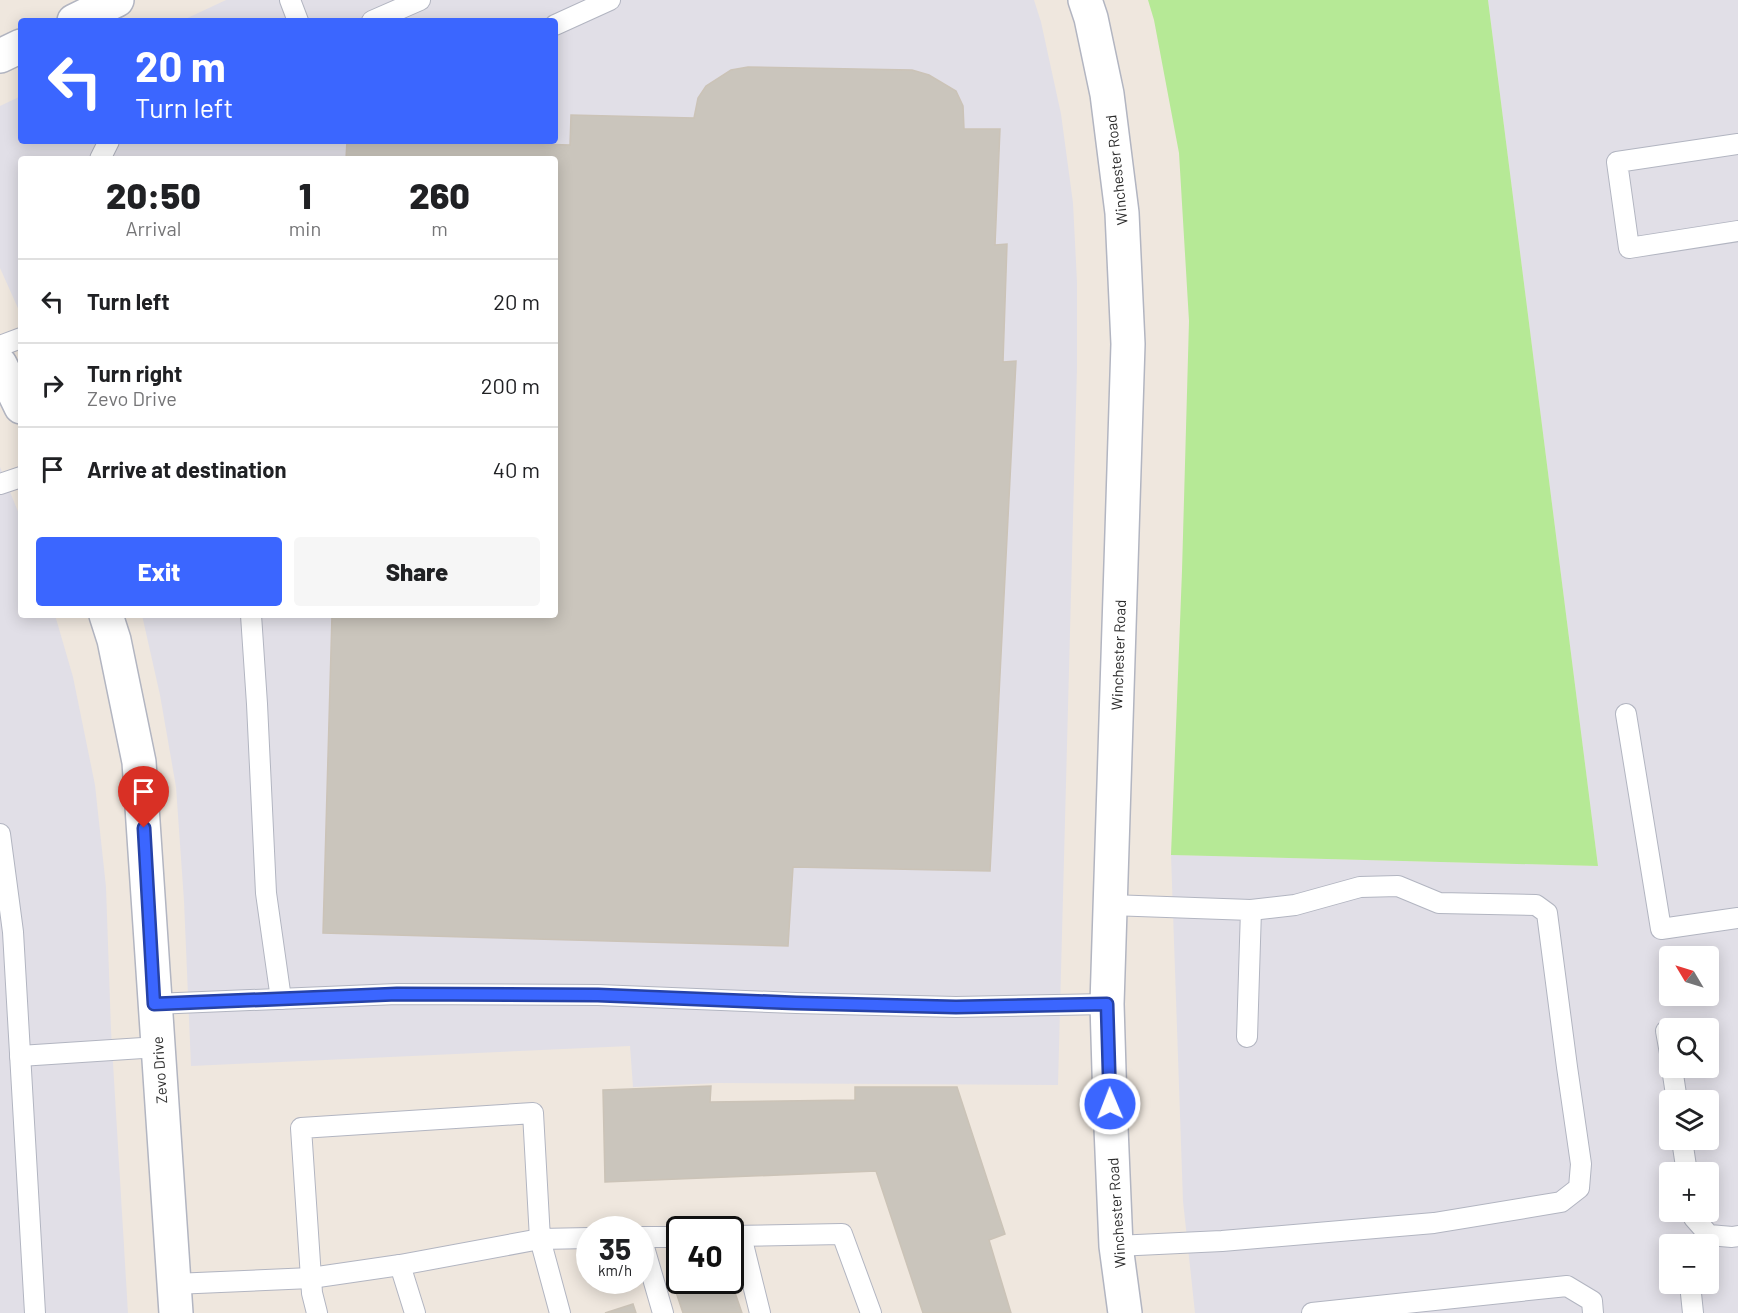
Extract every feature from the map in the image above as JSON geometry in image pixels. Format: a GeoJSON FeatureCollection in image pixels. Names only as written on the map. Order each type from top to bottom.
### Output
{"type":"FeatureCollection","features":[{"type":"Feature","properties":{"kind":"street"},"geometry":{"type":"LineString","coordinates":[[80,18],[117,0]]}},
{"type":"Feature","properties":{"kind":"street","name":"Winchester Road"},"geometry":{"type":"LineString","coordinates":[[1085,0],[1107,94],[1122,213],[1128,344],[1107,1004],[1116,1246],[1125,1313]]}},
{"type":"Feature","properties":{"kind":"street"},"geometry":{"type":"LineString","coordinates":[[0,57],[18,48]]}},
{"type":"Feature","properties":{"kind":"street"},"geometry":{"type":"LineString","coordinates":[[0,364],[18,401]]}},
{"type":"Feature","properties":{"kind":"street","name":"Zevo Drive"},"geometry":{"type":"LineString","coordinates":[[107,618],[114,640],[140,762],[175,1299]]}},
{"type":"Feature","properties":{"kind":"lane"},"geometry":{"type":"LineString","coordinates":[[290,0],[297,18]]}},
{"type":"Feature","properties":{"kind":"lane"},"geometry":{"type":"LineString","coordinates":[[379,18],[420,0]]}},
{"type":"Feature","properties":{"kind":"lane"},"geometry":{"type":"LineString","coordinates":[[558,24],[610,0]]}},
{"type":"Feature","properties":{"kind":"lane"},"geometry":{"type":"LineString","coordinates":[[1738,144],[1617,162],[1629,248],[1738,231]]}},
{"type":"Feature","properties":{"kind":"lane"},"geometry":{"type":"LineString","coordinates":[[0,346],[18,339]]}},
{"type":"Feature","properties":{"kind":"lane"},"geometry":{"type":"LineString","coordinates":[[0,484],[18,478]]}},
{"type":"Feature","properties":{"kind":"lane"},"geometry":{"type":"LineString","coordinates":[[251,618],[266,893],[281,999]]}},
{"type":"Feature","properties":{"kind":"lane"},"geometry":{"type":"LineString","coordinates":[[1626,714],[1661,929],[1738,918]]}},
{"type":"Feature","properties":{"kind":"lane"},"geometry":{"type":"LineString","coordinates":[[0,834],[13,932],[35,1313]]}},
{"type":"Feature","properties":{"kind":"lane"},"geometry":{"type":"LineString","coordinates":[[1110,905],[1251,910],[1295,905],[1360,887],[1398,886],[1439,903],[1536,905],[1547,913],[1581,1164],[1579,1188],[1561,1202],[1434,1223],[1222,1241],[1116,1246]]}},
{"type":"Feature","properties":{"kind":"lane"},"geometry":{"type":"LineString","coordinates":[[1247,1036],[1251,910]]}},
{"type":"Feature","properties":{"kind":"lane"},"geometry":{"type":"LineString","coordinates":[[154,1004],[397,994],[598,995],[956,1007],[1107,1004]]}},
{"type":"Feature","properties":{"kind":"lane"},"geometry":{"type":"LineString","coordinates":[[20,1056],[158,1047]]}},
{"type":"Feature","properties":{"kind":"lane"},"geometry":{"type":"LineString","coordinates":[[317,1313],[312,1293],[301,1128],[533,1113],[540,1239],[560,1313]]}},
{"type":"Feature","properties":{"kind":"lane"},"geometry":{"type":"LineString","coordinates":[[1698,1222],[1709,1235],[1738,1236]]}},
{"type":"Feature","properties":{"kind":"lane"},"geometry":{"type":"LineString","coordinates":[[744,1236],[842,1234],[871,1313]]}},
{"type":"Feature","properties":{"kind":"lane"},"geometry":{"type":"LineString","coordinates":[[175,1299],[400,1265],[540,1239],[576,1238]]}},
{"type":"Feature","properties":{"kind":"lane"},"geometry":{"type":"LineString","coordinates":[[744,1262],[760,1313]]}},
{"type":"Feature","properties":{"kind":"lane"},"geometry":{"type":"LineString","coordinates":[[400,1265],[415,1313]]}},
{"type":"Feature","properties":{"kind":"lane"},"geometry":{"type":"LineString","coordinates":[[654,1282],[663,1313]]}},
{"type":"Feature","properties":{"kind":"lane"},"geometry":{"type":"LineString","coordinates":[[1312,1313],[1566,1286],[1592,1301],[1593,1313]]}},
{"type":"Feature","properties":{"kind":"lane"},"geometry":{"type":"LineString","coordinates":[[1691,1294],[1693,1313]]}},
{"type":"Feature","properties":{"kind":"shaded area"},"geometry":{"type":"Polygon","coordinates":[[[226,0],[1034,0],[1061,114],[1073,203],[1077,282],[1077,368],[1058,1085],[718,1083],[633,1087],[630,1046],[191,1066],[184,901],[176,787],[160,695],[143,618],[558,618],[558,156],[18,156],[18,308],[0,268],[0,106],[18,97],[18,144],[558,144],[558,18],[187,18],[226,0]]]}},
{"type":"Feature","properties":{"kind":"shaded area"},"geometry":{"type":"Polygon","coordinates":[[[1488,0],[1738,0],[1738,1313],[1195,1313],[1183,1201],[1171,855],[1598,866],[1488,0]]]}},
{"type":"Feature","properties":{"kind":"shaded area"},"geometry":{"type":"Polygon","coordinates":[[[0,467],[18,512],[18,618],[56,618],[73,677],[95,785],[106,887],[111,1030],[128,1313],[0,1313],[0,467]]]}},
{"type":"Feature","properties":{"kind":"green space"},"geometry":{"type":"Polygon","coordinates":[[[1148,0],[1488,0],[1598,866],[1171,855],[1189,321],[1179,153],[1154,20],[1148,0]]]}},
{"type":"Feature","properties":{"kind":"building"},"geometry":{"type":"Polygon","coordinates":[[[748,67],[912,70],[929,75],[956,91],[963,106],[964,129],[1000,129],[995,245],[1007,244],[1003,362],[1016,361],[990,871],[793,867],[788,946],[323,933],[332,618],[558,618],[558,156],[346,156],[347,144],[570,145],[571,115],[694,118],[698,98],[706,86],[731,70],[748,67]]]}},
{"type":"Feature","properties":{"kind":"building"},"geometry":{"type":"Polygon","coordinates":[[[711,1086],[710,1102],[855,1100],[855,1087],[957,1087],[1005,1234],[989,1240],[1011,1313],[923,1313],[876,1171],[605,1182],[603,1090],[711,1086]]]}},
{"type":"Feature","properties":{"kind":"building"},"geometry":{"type":"Polygon","coordinates":[[[677,1294],[735,1294],[742,1313],[683,1313],[677,1294]]]}},
{"type":"Feature","properties":{"kind":"building"},"geometry":{"type":"Polygon","coordinates":[[[633,1304],[636,1313],[605,1313],[633,1304]]]}},
{"type":"Feature","properties":{"kind":"route"},"geometry":{"type":"LineString","coordinates":[[144,828],[154,1004],[397,994],[598,995],[956,1007],[1107,1004],[1110,1104]]}}]}
